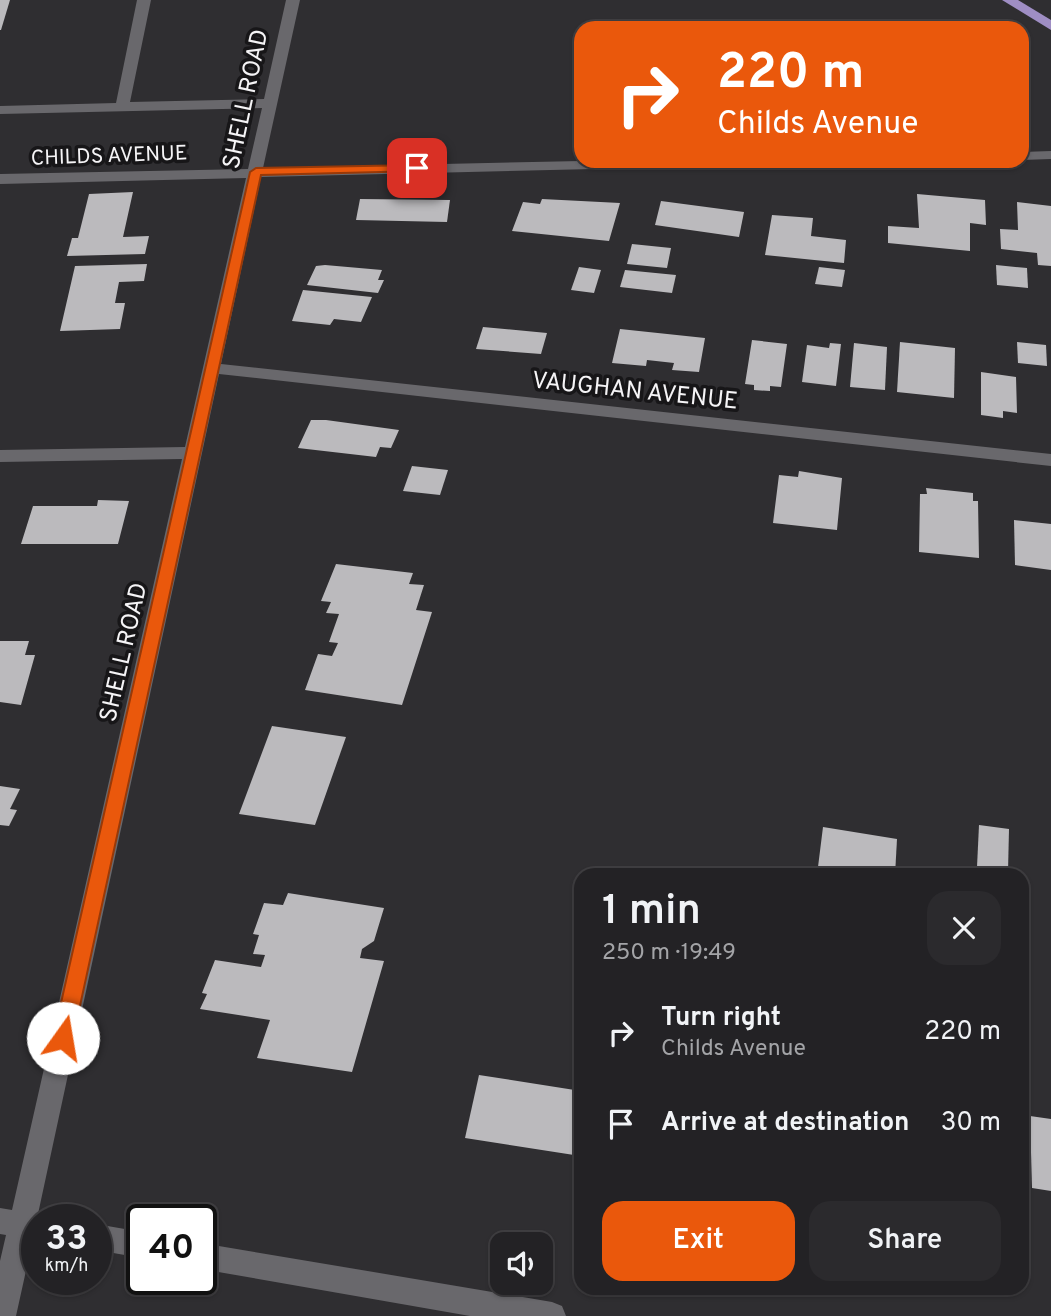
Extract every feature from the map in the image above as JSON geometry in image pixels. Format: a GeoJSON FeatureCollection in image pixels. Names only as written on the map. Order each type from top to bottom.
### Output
{"type":"FeatureCollection","features":[{"type":"Feature","properties":{"kind":"main road"},"geometry":{"type":"LineString","coordinates":[[1009,0],[1051,26]]}},
{"type":"Feature","properties":{"kind":"street"},"geometry":{"type":"LineString","coordinates":[[122,106],[144,0]]}},
{"type":"Feature","properties":{"kind":"street","name":"SHELL ROAD"},"geometry":{"type":"LineString","coordinates":[[2,1316],[19,1224],[195,453],[293,0]]}},
{"type":"Feature","properties":{"kind":"street"},"geometry":{"type":"LineString","coordinates":[[0,110],[271,103]]}},
{"type":"Feature","properties":{"kind":"street"},"geometry":{"type":"LineString","coordinates":[[1029,156],[1051,155]]}},
{"type":"Feature","properties":{"kind":"street","name":"CHILDS AVENUE"},"geometry":{"type":"LineString","coordinates":[[0,180],[574,165]]}},
{"type":"Feature","properties":{"kind":"street","name":"VAUGHAN AVENUE"},"geometry":{"type":"LineString","coordinates":[[213,368],[1051,460]]}},
{"type":"Feature","properties":{"kind":"street"},"geometry":{"type":"LineString","coordinates":[[0,456],[195,453]]}},
{"type":"Feature","properties":{"kind":"street"},"geometry":{"type":"LineString","coordinates":[[217,1258],[552,1316]]}},
{"type":"Feature","properties":{"kind":"building"},"geometry":{"type":"Polygon","coordinates":[[[0,0],[10,0],[1,30],[0,30],[0,0]]]}},
{"type":"Feature","properties":{"kind":"building"},"geometry":{"type":"Polygon","coordinates":[[[133,192],[123,237],[149,236],[145,254],[67,256],[72,238],[78,238],[89,194],[133,192]]]}},
{"type":"Feature","properties":{"kind":"building"},"geometry":{"type":"Polygon","coordinates":[[[917,194],[985,200],[986,225],[970,223],[970,251],[888,243],[888,226],[919,228],[917,194]]]}},
{"type":"Feature","properties":{"kind":"building"},"geometry":{"type":"Polygon","coordinates":[[[360,199],[450,200],[447,222],[356,220],[360,199]]]}},
{"type":"Feature","properties":{"kind":"building"},"geometry":{"type":"Polygon","coordinates":[[[542,199],[620,203],[609,241],[512,231],[523,202],[540,204],[542,199]]]}},
{"type":"Feature","properties":{"kind":"building"},"geometry":{"type":"Polygon","coordinates":[[[661,201],[744,212],[739,237],[655,225],[661,201]]]}},
{"type":"Feature","properties":{"kind":"building"},"geometry":{"type":"Polygon","coordinates":[[[1017,202],[1051,206],[1051,266],[1038,265],[1037,253],[1001,249],[1000,229],[1018,230],[1017,202]]]}},
{"type":"Feature","properties":{"kind":"building"},"geometry":{"type":"Polygon","coordinates":[[[772,215],[813,218],[811,236],[846,240],[844,263],[765,255],[772,215]]]}},
{"type":"Feature","properties":{"kind":"building"},"geometry":{"type":"Polygon","coordinates":[[[632,244],[671,248],[667,268],[627,264],[632,244]]]}},
{"type":"Feature","properties":{"kind":"building"},"geometry":{"type":"Polygon","coordinates":[[[147,264],[144,281],[119,282],[115,303],[125,303],[120,329],[60,331],[75,266],[147,264]]]}},
{"type":"Feature","properties":{"kind":"building"},"geometry":{"type":"Polygon","coordinates":[[[996,265],[1027,268],[1028,288],[997,285],[996,265]]]}},
{"type":"Feature","properties":{"kind":"building"},"geometry":{"type":"Polygon","coordinates":[[[316,266],[382,270],[378,280],[384,280],[378,293],[307,285],[316,266]]]}},
{"type":"Feature","properties":{"kind":"building"},"geometry":{"type":"Polygon","coordinates":[[[579,267],[601,270],[594,293],[571,290],[579,267]]]}},
{"type":"Feature","properties":{"kind":"building"},"geometry":{"type":"Polygon","coordinates":[[[819,267],[845,270],[842,287],[815,284],[819,267]]]}},
{"type":"Feature","properties":{"kind":"building"},"geometry":{"type":"Polygon","coordinates":[[[625,270],[676,275],[672,293],[620,287],[625,270]]]}},
{"type":"Feature","properties":{"kind":"building"},"geometry":{"type":"Polygon","coordinates":[[[303,290],[372,297],[361,322],[334,319],[330,325],[292,321],[303,290]]]}},
{"type":"Feature","properties":{"kind":"building"},"geometry":{"type":"Polygon","coordinates":[[[483,327],[547,333],[541,354],[476,349],[483,327]]]}},
{"type":"Feature","properties":{"kind":"building"},"geometry":{"type":"Polygon","coordinates":[[[620,329],[705,338],[699,372],[672,370],[674,363],[647,360],[646,366],[612,363],[620,329]]]}},
{"type":"Feature","properties":{"kind":"building"},"geometry":{"type":"Polygon","coordinates":[[[752,340],[787,344],[781,387],[770,386],[770,391],[754,390],[754,385],[745,384],[752,340]]]}},
{"type":"Feature","properties":{"kind":"building"},"geometry":{"type":"Polygon","coordinates":[[[900,342],[955,348],[954,398],[897,392],[900,342]]]}},
{"type":"Feature","properties":{"kind":"building"},"geometry":{"type":"Polygon","coordinates":[[[1017,342],[1046,345],[1047,366],[1018,363],[1017,342]]]}},
{"type":"Feature","properties":{"kind":"building"},"geometry":{"type":"Polygon","coordinates":[[[830,343],[841,344],[836,386],[802,382],[807,345],[829,348],[830,343]]]}},
{"type":"Feature","properties":{"kind":"building"},"geometry":{"type":"Polygon","coordinates":[[[854,343],[887,347],[885,390],[850,387],[854,343]]]}},
{"type":"Feature","properties":{"kind":"building"},"geometry":{"type":"Polygon","coordinates":[[[981,372],[1016,377],[1017,413],[1003,411],[1003,418],[981,415],[981,372]]]}},
{"type":"Feature","properties":{"kind":"building"},"geometry":{"type":"Polygon","coordinates":[[[311,420],[399,430],[391,448],[380,447],[376,457],[298,448],[311,420]]]}},
{"type":"Feature","properties":{"kind":"building"},"geometry":{"type":"Polygon","coordinates":[[[412,466],[448,470],[440,495],[403,491],[412,466]]]}},
{"type":"Feature","properties":{"kind":"building"},"geometry":{"type":"Polygon","coordinates":[[[799,471],[842,478],[837,530],[773,523],[779,475],[798,477],[799,471]]]}},
{"type":"Feature","properties":{"kind":"building"},"geometry":{"type":"Polygon","coordinates":[[[926,488],[973,493],[973,501],[978,501],[979,558],[919,552],[920,494],[927,494],[926,488]]]}},
{"type":"Feature","properties":{"kind":"building"},"geometry":{"type":"Polygon","coordinates":[[[98,500],[129,501],[118,544],[21,544],[33,506],[97,506],[98,500]]]}},
{"type":"Feature","properties":{"kind":"building"},"geometry":{"type":"Polygon","coordinates":[[[1014,520],[1051,524],[1051,570],[1015,565],[1014,520]]]}},
{"type":"Feature","properties":{"kind":"building"},"geometry":{"type":"Polygon","coordinates":[[[336,564],[413,573],[409,584],[424,585],[416,610],[432,612],[402,705],[305,690],[318,654],[332,656],[338,643],[329,642],[339,614],[326,613],[331,602],[321,601],[336,564]]]}},
{"type":"Feature","properties":{"kind":"building"},"geometry":{"type":"Polygon","coordinates":[[[0,641],[29,641],[25,655],[35,655],[21,705],[0,702],[0,641]]]}},
{"type":"Feature","properties":{"kind":"building"},"geometry":{"type":"Polygon","coordinates":[[[272,726],[346,737],[315,825],[239,814],[272,726]]]}},
{"type":"Feature","properties":{"kind":"building"},"geometry":{"type":"Polygon","coordinates":[[[0,786],[20,789],[10,809],[17,810],[9,826],[0,825],[0,786]]]}},
{"type":"Feature","properties":{"kind":"building"},"geometry":{"type":"Polygon","coordinates":[[[979,825],[1009,829],[1008,868],[977,867],[979,825]]]}},
{"type":"Feature","properties":{"kind":"building"},"geometry":{"type":"Polygon","coordinates":[[[823,827],[897,839],[895,868],[818,868],[823,827]]]}},
{"type":"Feature","properties":{"kind":"building"},"geometry":{"type":"Polygon","coordinates":[[[288,893],[384,908],[374,941],[362,949],[360,958],[384,961],[352,1072],[257,1058],[270,1020],[200,1009],[207,994],[202,993],[215,960],[261,967],[265,955],[253,954],[259,935],[253,934],[264,903],[283,905],[288,893]]]}},
{"type":"Feature","properties":{"kind":"building"},"geometry":{"type":"Polygon","coordinates":[[[479,1075],[574,1090],[574,1155],[465,1138],[479,1075]]]}},
{"type":"Feature","properties":{"kind":"building"},"geometry":{"type":"Polygon","coordinates":[[[1030,1116],[1051,1119],[1051,1191],[1032,1188],[1030,1116]]]}},
{"type":"Feature","properties":{"kind":"route"},"geometry":{"type":"LineString","coordinates":[[63,1038],[256,172],[417,168]]}}]}
